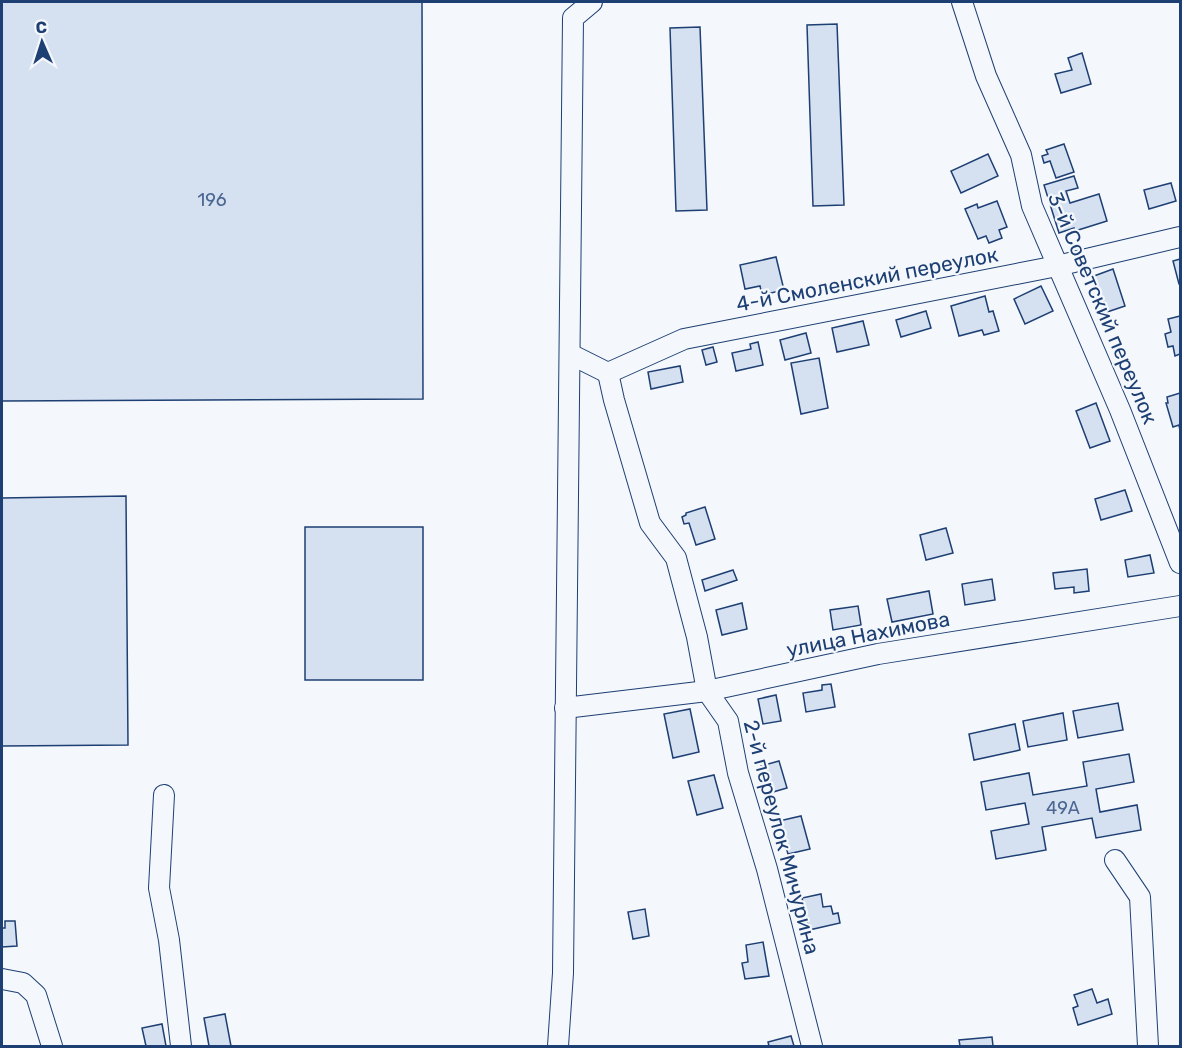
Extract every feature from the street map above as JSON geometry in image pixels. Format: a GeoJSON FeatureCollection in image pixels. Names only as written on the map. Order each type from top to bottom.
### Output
{"type":"FeatureCollection","features":[{"type":"Feature","properties":{"kind":"street"},"geometry":{"type":"LineString","coordinates":[[558,1047],[563,972],[573,18],[592,2]]}},
{"type":"Feature","properties":{"kind":"street","name":"3-й Советский переулок"},"geometry":{"type":"LineString","coordinates":[[962,2],[986,76],[1021,155],[1032,206],[1120,410],[1180,563]]}},
{"type":"Feature","properties":{"kind":"street","name":"4-й Смоленский переулок"},"geometry":{"type":"LineString","coordinates":[[608,373],[684,339],[1057,266],[1180,237]]}},
{"type":"Feature","properties":{"kind":"street"},"geometry":{"type":"LineString","coordinates":[[570,354],[608,373]]}},
{"type":"Feature","properties":{"kind":"street","name":"2-й переулок Мичурина"},"geometry":{"type":"LineString","coordinates":[[608,373],[650,523],[676,558],[697,638],[707,691],[728,722],[738,774],[767,869],[812,1047]]}},
{"type":"Feature","properties":{"kind":"street","name":"улица Нахимова"},"geometry":{"type":"LineString","coordinates":[[565,708],[707,691],[878,654],[1180,606]]}},
{"type":"Feature","properties":{"kind":"street"},"geometry":{"type":"LineString","coordinates":[[164,795],[159,888],[169,940],[181,1047]]}},
{"type":"Feature","properties":{"kind":"street"},"geometry":{"type":"LineString","coordinates":[[1115,860],[1140,897],[1148,1047]]}},
{"type":"Feature","properties":{"kind":"street"},"geometry":{"type":"LineString","coordinates":[[2,979],[23,983],[36,995],[52,1047]]}},
{"type":"Feature","properties":{"kind":"building"},"geometry":{"type":"Polygon","coordinates":[[[2,2],[422,2],[423,399],[2,401],[2,2]]]}},
{"type":"Feature","properties":{"kind":"building"},"geometry":{"type":"Polygon","coordinates":[[[837,24],[844,205],[813,206],[807,25],[837,24]]]}},
{"type":"Feature","properties":{"kind":"building"},"geometry":{"type":"Polygon","coordinates":[[[700,27],[707,210],[676,211],[670,28],[700,27]]]}},
{"type":"Feature","properties":{"kind":"building"},"geometry":{"type":"Polygon","coordinates":[[[1082,53],[1091,84],[1061,93],[1055,74],[1072,70],[1068,58],[1082,53]]]}},
{"type":"Feature","properties":{"kind":"building"},"geometry":{"type":"Polygon","coordinates":[[[1064,144],[1074,172],[1056,178],[1050,161],[1044,163],[1042,156],[1048,154],[1046,150],[1064,144]]]}},
{"type":"Feature","properties":{"kind":"building"},"geometry":{"type":"Polygon","coordinates":[[[988,154],[998,176],[961,193],[951,171],[988,154]]]}},
{"type":"Feature","properties":{"kind":"building"},"geometry":{"type":"Polygon","coordinates":[[[1074,176],[1078,188],[1066,191],[1070,203],[1099,194],[1107,221],[1075,231],[1074,228],[1059,233],[1044,185],[1074,176]]]}},
{"type":"Feature","properties":{"kind":"building"},"geometry":{"type":"Polygon","coordinates":[[[1171,183],[1176,201],[1149,209],[1144,190],[1171,183]]]}},
{"type":"Feature","properties":{"kind":"building"},"geometry":{"type":"Polygon","coordinates":[[[997,201],[1007,227],[999,230],[1002,238],[989,243],[986,236],[978,239],[965,209],[977,204],[978,208],[997,201]]]}},
{"type":"Feature","properties":{"kind":"building"},"geometry":{"type":"Polygon","coordinates":[[[776,257],[784,290],[762,295],[760,286],[745,289],[740,265],[776,257]]]}},
{"type":"Feature","properties":{"kind":"building"},"geometry":{"type":"Polygon","coordinates":[[[1180,259],[1180,284],[1179,284],[1173,261],[1180,259]]]}},
{"type":"Feature","properties":{"kind":"building"},"geometry":{"type":"Polygon","coordinates":[[[1113,269],[1125,306],[1107,312],[1094,276],[1113,269]]]}},
{"type":"Feature","properties":{"kind":"building"},"geometry":{"type":"Polygon","coordinates":[[[1041,286],[1053,311],[1025,324],[1014,299],[1041,286]]]}},
{"type":"Feature","properties":{"kind":"building"},"geometry":{"type":"Polygon","coordinates":[[[985,296],[989,312],[993,311],[999,331],[984,335],[982,330],[959,336],[951,306],[985,296]]]}},
{"type":"Feature","properties":{"kind":"building"},"geometry":{"type":"Polygon","coordinates":[[[926,311],[931,328],[901,337],[896,320],[926,311]]]}},
{"type":"Feature","properties":{"kind":"building"},"geometry":{"type":"Polygon","coordinates":[[[1180,316],[1180,354],[1175,356],[1173,346],[1168,347],[1165,334],[1171,332],[1168,319],[1180,316]]]}},
{"type":"Feature","properties":{"kind":"building"},"geometry":{"type":"Polygon","coordinates":[[[863,321],[869,345],[837,352],[832,328],[863,321]]]}},
{"type":"Feature","properties":{"kind":"building"},"geometry":{"type":"Polygon","coordinates":[[[806,333],[811,353],[785,360],[780,340],[806,333]]]}},
{"type":"Feature","properties":{"kind":"building"},"geometry":{"type":"Polygon","coordinates":[[[758,342],[763,365],[736,371],[732,353],[751,349],[750,344],[758,342]]]}},
{"type":"Feature","properties":{"kind":"building"},"geometry":{"type":"Polygon","coordinates":[[[713,347],[717,362],[706,365],[702,350],[713,347]]]}},
{"type":"Feature","properties":{"kind":"building"},"geometry":{"type":"Polygon","coordinates":[[[819,358],[828,408],[801,414],[791,363],[819,358]]]}},
{"type":"Feature","properties":{"kind":"building"},"geometry":{"type":"Polygon","coordinates":[[[680,366],[683,382],[651,389],[648,372],[680,366]]]}},
{"type":"Feature","properties":{"kind":"building"},"geometry":{"type":"Polygon","coordinates":[[[1180,393],[1180,431],[1179,425],[1173,427],[1166,403],[1168,403],[1167,397],[1180,393]]]}},
{"type":"Feature","properties":{"kind":"building"},"geometry":{"type":"Polygon","coordinates":[[[1096,403],[1110,441],[1090,448],[1076,411],[1096,403]]]}},
{"type":"Feature","properties":{"kind":"building"},"geometry":{"type":"Polygon","coordinates":[[[1125,490],[1132,511],[1101,520],[1095,499],[1125,490]]]}},
{"type":"Feature","properties":{"kind":"building"},"geometry":{"type":"Polygon","coordinates":[[[126,496],[128,745],[2,746],[2,498],[126,496]]]}},
{"type":"Feature","properties":{"kind":"building"},"geometry":{"type":"Polygon","coordinates":[[[705,507],[715,539],[696,545],[689,523],[684,524],[682,517],[686,513],[705,507]]]}},
{"type":"Feature","properties":{"kind":"building"},"geometry":{"type":"Polygon","coordinates":[[[305,527],[423,527],[423,680],[305,680],[305,527]]]}},
{"type":"Feature","properties":{"kind":"building"},"geometry":{"type":"Polygon","coordinates":[[[946,528],[953,553],[926,560],[920,535],[946,528]]]}},
{"type":"Feature","properties":{"kind":"building"},"geometry":{"type":"Polygon","coordinates":[[[1150,555],[1154,573],[1128,577],[1125,560],[1150,555]]]}},
{"type":"Feature","properties":{"kind":"building"},"geometry":{"type":"Polygon","coordinates":[[[1087,569],[1089,591],[1074,593],[1074,587],[1055,589],[1053,573],[1087,569]]]}},
{"type":"Feature","properties":{"kind":"building"},"geometry":{"type":"Polygon","coordinates":[[[733,570],[737,580],[705,591],[702,580],[733,570]]]}},
{"type":"Feature","properties":{"kind":"building"},"geometry":{"type":"Polygon","coordinates":[[[992,579],[995,600],[965,605],[962,584],[992,579]]]}},
{"type":"Feature","properties":{"kind":"building"},"geometry":{"type":"Polygon","coordinates":[[[929,591],[933,614],[892,622],[887,599],[929,591]]]}},
{"type":"Feature","properties":{"kind":"building"},"geometry":{"type":"Polygon","coordinates":[[[742,603],[747,629],[722,635],[716,610],[742,603]]]}},
{"type":"Feature","properties":{"kind":"building"},"geometry":{"type":"Polygon","coordinates":[[[858,606],[861,625],[833,630],[830,610],[858,606]]]}},
{"type":"Feature","properties":{"kind":"building"},"geometry":{"type":"Polygon","coordinates":[[[831,684],[835,707],[806,712],[803,693],[822,690],[822,685],[831,684]]]}},
{"type":"Feature","properties":{"kind":"building"},"geometry":{"type":"Polygon","coordinates":[[[776,695],[781,721],[763,724],[758,699],[776,695]]]}},
{"type":"Feature","properties":{"kind":"building"},"geometry":{"type":"Polygon","coordinates":[[[1118,703],[1123,730],[1078,738],[1073,711],[1118,703]]]}},
{"type":"Feature","properties":{"kind":"building"},"geometry":{"type":"Polygon","coordinates":[[[690,709],[699,752],[673,758],[664,714],[690,709]]]}},
{"type":"Feature","properties":{"kind":"building"},"geometry":{"type":"Polygon","coordinates":[[[1063,713],[1067,740],[1028,747],[1023,721],[1063,713]]]}},
{"type":"Feature","properties":{"kind":"building"},"geometry":{"type":"Polygon","coordinates":[[[1015,724],[1020,750],[974,760],[969,734],[1015,724]]]}},
{"type":"Feature","properties":{"kind":"building"},"geometry":{"type":"Polygon","coordinates":[[[1129,754],[1134,782],[1096,789],[1100,812],[1137,805],[1141,830],[1096,838],[1092,818],[1042,827],[1046,850],[996,859],[991,831],[1029,824],[1025,803],[986,810],[981,782],[1029,773],[1033,795],[1087,786],[1083,762],[1129,754]]]}},
{"type":"Feature","properties":{"kind":"building"},"geometry":{"type":"Polygon","coordinates":[[[779,761],[787,788],[773,792],[767,771],[763,772],[761,766],[779,761]]]}},
{"type":"Feature","properties":{"kind":"building"},"geometry":{"type":"Polygon","coordinates":[[[714,775],[723,808],[697,815],[688,781],[714,775]]]}},
{"type":"Feature","properties":{"kind":"building"},"geometry":{"type":"Polygon","coordinates":[[[801,816],[810,849],[788,854],[779,821],[801,816]]]}},
{"type":"Feature","properties":{"kind":"building"},"geometry":{"type":"Polygon","coordinates":[[[821,894],[823,907],[831,906],[833,914],[838,913],[840,923],[809,930],[802,898],[821,894]]]}},
{"type":"Feature","properties":{"kind":"building"},"geometry":{"type":"Polygon","coordinates":[[[645,909],[649,936],[633,939],[628,912],[645,909]]]}},
{"type":"Feature","properties":{"kind":"building"},"geometry":{"type":"Polygon","coordinates":[[[5,921],[15,921],[17,946],[2,947],[2,928],[5,928],[5,921]]]}},
{"type":"Feature","properties":{"kind":"building"},"geometry":{"type":"Polygon","coordinates":[[[763,942],[769,976],[745,979],[742,963],[748,962],[746,945],[763,942]]]}},
{"type":"Feature","properties":{"kind":"building"},"geometry":{"type":"Polygon","coordinates":[[[1092,989],[1097,1003],[1108,999],[1112,1014],[1078,1025],[1073,1008],[1078,1006],[1074,995],[1092,989]]]}},
{"type":"Feature","properties":{"kind":"building"},"geometry":{"type":"Polygon","coordinates":[[[225,1014],[231,1046],[209,1046],[204,1018],[225,1014]]]}},
{"type":"Feature","properties":{"kind":"building"},"geometry":{"type":"Polygon","coordinates":[[[162,1024],[166,1046],[146,1046],[142,1028],[162,1024]]]}},
{"type":"Feature","properties":{"kind":"building"},"geometry":{"type":"Polygon","coordinates":[[[791,1036],[794,1046],[769,1046],[768,1042],[791,1036]]]}},
{"type":"Feature","properties":{"kind":"building"},"geometry":{"type":"Polygon","coordinates":[[[992,1037],[993,1046],[960,1046],[959,1040],[992,1037]]]}}]}
